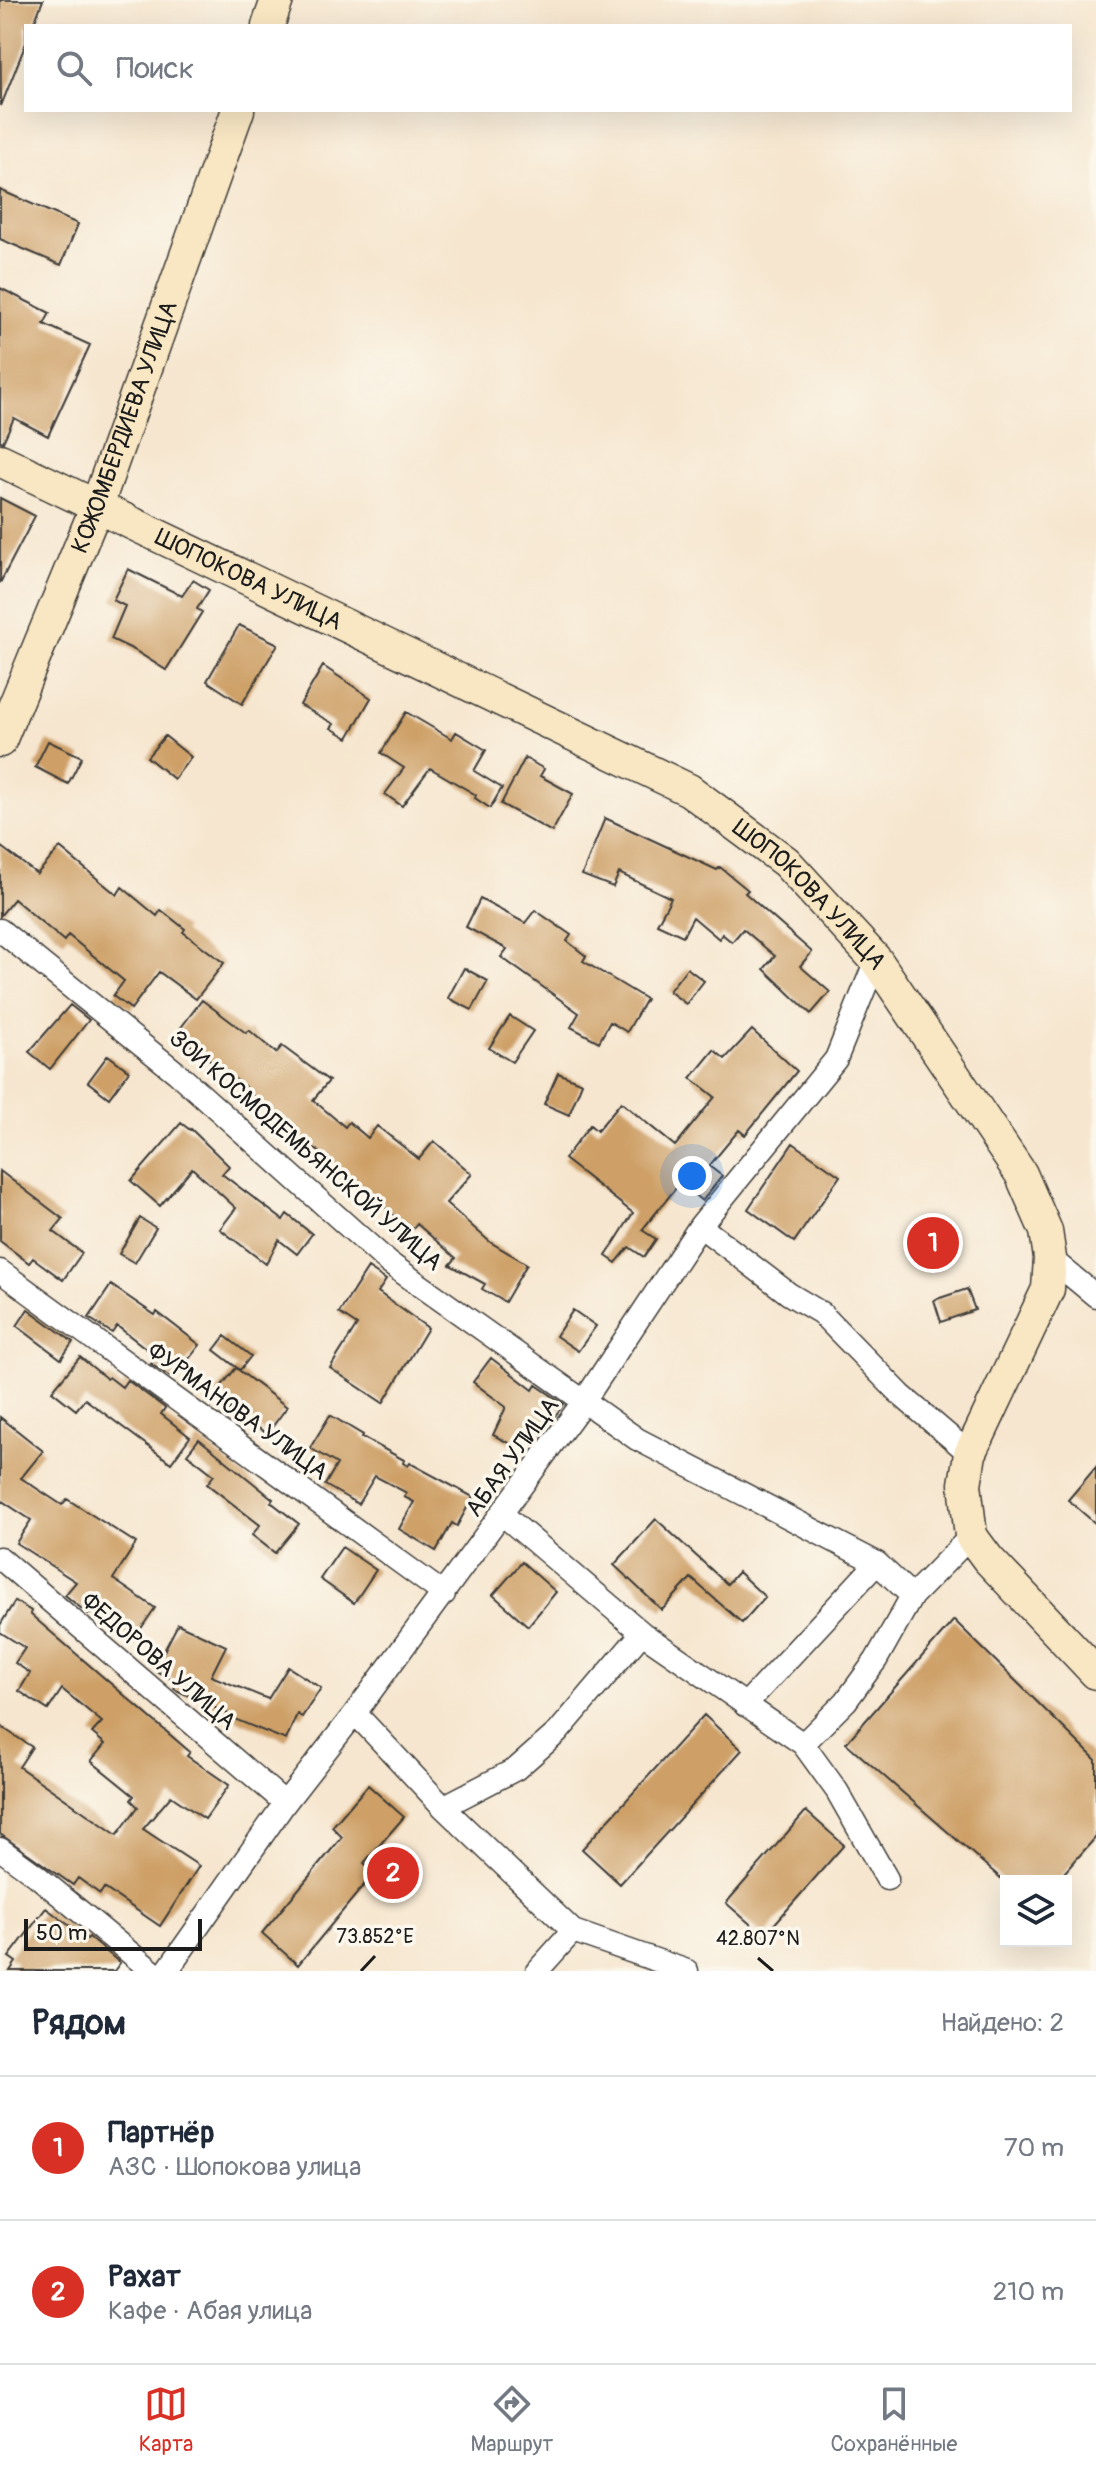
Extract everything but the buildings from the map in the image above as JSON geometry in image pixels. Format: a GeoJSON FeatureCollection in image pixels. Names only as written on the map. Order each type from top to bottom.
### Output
{"type":"FeatureCollection","features":[{"type":"Feature","properties":{"kind":"street"},"geometry":{"type":"LineString","coordinates":[[269,24],[277,0]]}},
{"type":"Feature","properties":{"kind":"street","name":"КОЖОМБЕРДИЕВА УЛИЦА"},"geometry":{"type":"LineString","coordinates":[[0,741],[96,508],[237,112]]}},
{"type":"Feature","properties":{"kind":"street","name":"ШОПОКОВА УЛИЦА"},"geometry":{"type":"LineString","coordinates":[[0,460],[689,790],[786,862],[876,960],[1021,1174],[1046,1231],[1050,1258],[1048,1289],[970,1454],[965,1484],[971,1536]]}},
{"type":"Feature","properties":{"kind":"street","name":"ЗОИ КОСМОДЕМЬЯНСКОЙ УЛИЦА"},"geometry":{"type":"LineString","coordinates":[[0,930],[177,1073],[389,1263],[637,1439],[877,1563],[912,1596]]}},
{"type":"Feature","properties":{"kind":"street","name":"АБАЯ УЛИЦА"},"geometry":{"type":"LineString","coordinates":[[167,1971],[285,1803],[444,1594],[584,1401],[700,1226],[836,1059],[876,960]]}},
{"type":"Feature","properties":{"kind":"street"},"geometry":{"type":"LineString","coordinates":[[700,1226],[789,1294],[821,1313],[901,1395],[970,1454]]}},
{"type":"Feature","properties":{"kind":"street"},"geometry":{"type":"LineString","coordinates":[[1050,1258],[1096,1296]]}},
{"type":"Feature","properties":{"kind":"street","name":"ФУРМАНОВА УЛИЦА"},"geometry":{"type":"LineString","coordinates":[[0,1271],[444,1594]]}},
{"type":"Feature","properties":{"kind":"street"},"geometry":{"type":"LineString","coordinates":[[502,1514],[642,1633],[803,1744],[837,1791],[887,1879]]}},
{"type":"Feature","properties":{"kind":"street"},"geometry":{"type":"LineString","coordinates":[[803,1744],[846,1701],[876,1660],[912,1596],[971,1536],[988,1559],[1096,1673]]}},
{"type":"Feature","properties":{"kind":"street","name":"ФЕДОРОВА УЛИЦА"},"geometry":{"type":"LineString","coordinates":[[0,1558],[285,1803]]}},
{"type":"Feature","properties":{"kind":"street"},"geometry":{"type":"LineString","coordinates":[[745,1705],[877,1563]]}},
{"type":"Feature","properties":{"kind":"street"},"geometry":{"type":"LineString","coordinates":[[443,1807],[516,1769],[558,1732],[642,1633]]}},
{"type":"Feature","properties":{"kind":"street"},"geometry":{"type":"LineString","coordinates":[[355,1713],[443,1807],[573,1931],[680,1970]]}},
{"type":"Feature","properties":{"kind":"street"},"geometry":{"type":"LineString","coordinates":[[0,1849],[152,1971]]}},
{"type":"Feature","properties":{"kind":"street"},"geometry":{"type":"LineString","coordinates":[[537,1971],[573,1931]]}},
{"type":"Feature","properties":{"kind":"place","name":"Партнёр"},"geometry":{"type":"Point","coordinates":[933,1243]}},
{"type":"Feature","properties":{"kind":"place","name":"Рахат"},"geometry":{"type":"Point","coordinates":[393,1873]}}]}
